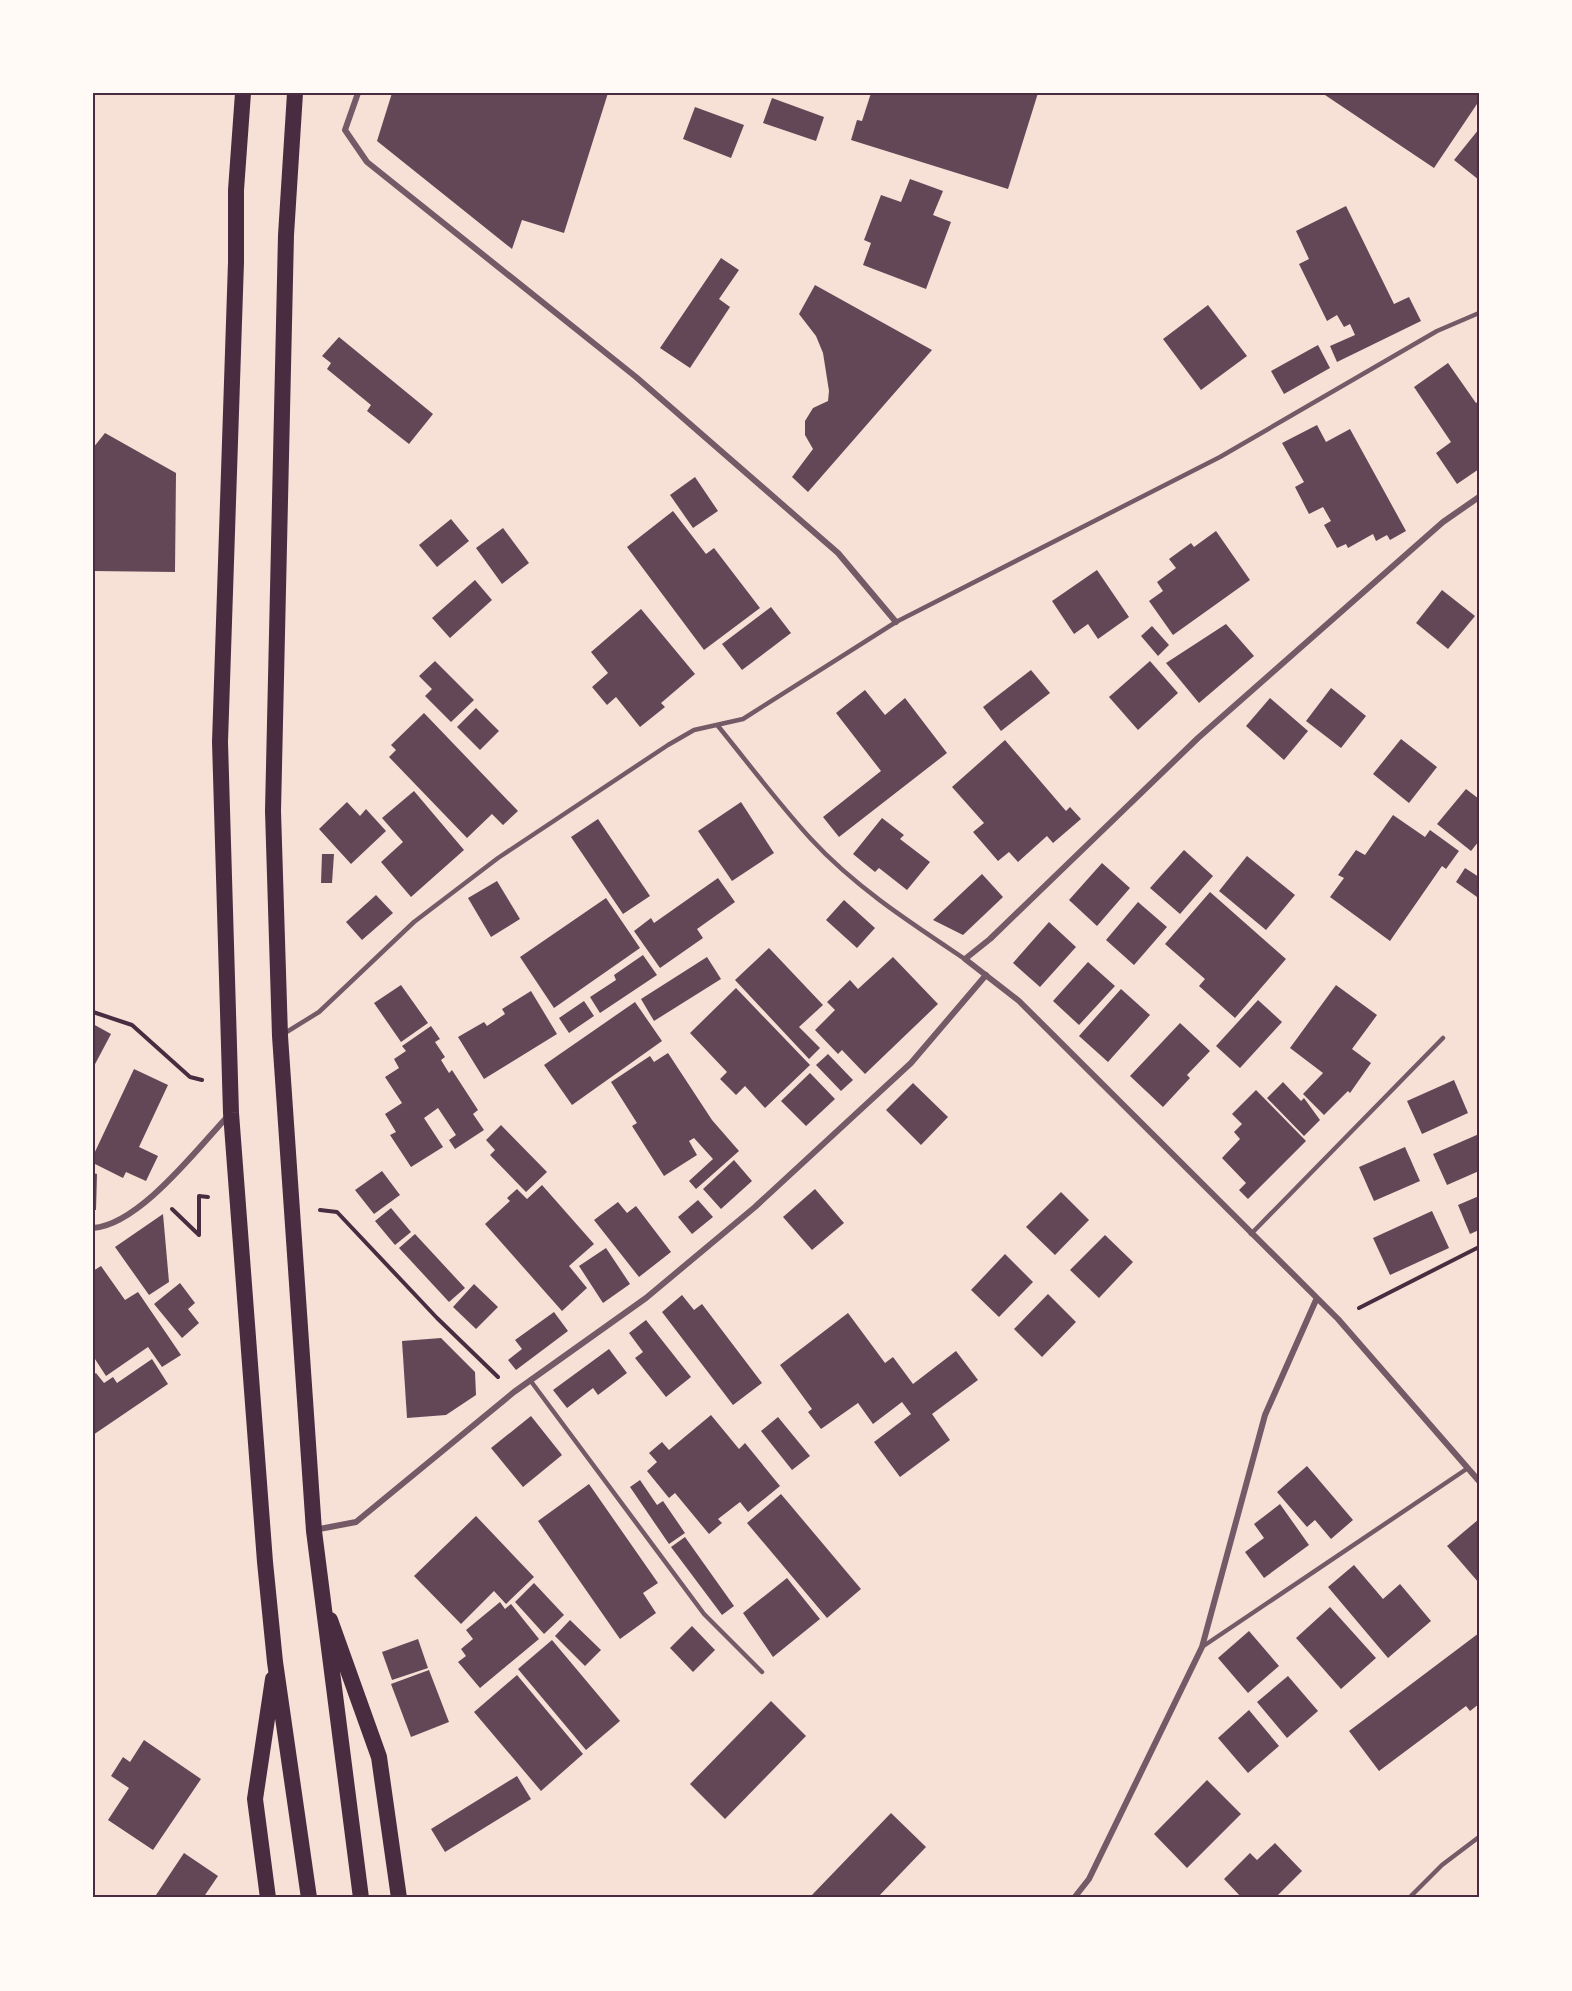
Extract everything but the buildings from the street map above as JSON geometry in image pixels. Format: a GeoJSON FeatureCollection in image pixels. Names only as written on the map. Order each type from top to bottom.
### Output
{"type":"FeatureCollection","features":[{"type":"Feature","properties":{"kind":"highway"},"geometry":{"type":"LineString","coordinates":[[243,93],[236,190],[236,262],[219,742],[230,1086],[265,1562],[275,1662],[309,1898]]}},
{"type":"Feature","properties":{"kind":"highway"},"geometry":{"type":"LineString","coordinates":[[295,93],[286,234],[273,811],[280,1036],[314,1530],[361,1898]]}},
{"type":"Feature","properties":{"kind":"highway"},"geometry":{"type":"LineString","coordinates":[[320,1591],[380,1757],[399,1898]]}},
{"type":"Feature","properties":{"kind":"highway"},"geometry":{"type":"LineString","coordinates":[[267,1898],[255,1799],[275,1662]]}},
{"type":"Feature","properties":{"kind":"street"},"geometry":{"type":"LineString","coordinates":[[358,93],[345,130],[367,162],[636,377],[707,438],[838,553],[896,622]]}},
{"type":"Feature","properties":{"kind":"street"},"geometry":{"type":"LineString","coordinates":[[1478,1478],[1338,1319],[1019,1001],[965,959],[998,931],[1198,738],[1443,522],[1479,498]]}},
{"type":"Feature","properties":{"kind":"street"},"geometry":{"type":"LineString","coordinates":[[314,1530],[356,1521],[514,1392],[646,1298],[755,1207],[911,1063],[986,975]]}},
{"type":"Feature","properties":{"kind":"street"},"geometry":{"type":"LineString","coordinates":[[93,1228],[105,1227],[136,1210],[231,1113]]}},
{"type":"Feature","properties":{"kind":"street"},"geometry":{"type":"LineString","coordinates":[[1074,1898],[1089,1879],[1202,1647],[1264,1415],[1317,1300]]}},
{"type":"Feature","properties":{"kind":"lane"},"geometry":{"type":"LineString","coordinates":[[280,1036],[319,1012],[414,922],[498,858],[668,745],[694,730],[743,719],[896,622],[1210,462],[1437,331],[1479,313]]}},
{"type":"Feature","properties":{"kind":"lane"},"geometry":{"type":"LineString","coordinates":[[717,726],[812,839],[842,868],[897,914],[965,959]]}},
{"type":"Feature","properties":{"kind":"lane"},"geometry":{"type":"LineString","coordinates":[[1251,1234],[1443,1038]]}},
{"type":"Feature","properties":{"kind":"lane"},"geometry":{"type":"LineString","coordinates":[[530,1380],[704,1614],[762,1672]]}},
{"type":"Feature","properties":{"kind":"lane"},"geometry":{"type":"LineString","coordinates":[[1202,1647],[1468,1468]]}},
{"type":"Feature","properties":{"kind":"lane"},"geometry":{"type":"LineString","coordinates":[[1409,1898],[1442,1865],[1479,1837]]}},
{"type":"Feature","properties":{"kind":"path"},"geometry":{"type":"LineString","coordinates":[[93,1012],[132,1025],[190,1077],[230,1086]]}},
{"type":"Feature","properties":{"kind":"path"},"geometry":{"type":"LineString","coordinates":[[178,1215],[199,1235],[199,1196]]}},
{"type":"Feature","properties":{"kind":"path"},"geometry":{"type":"LineString","coordinates":[[337,1212],[437,1318],[514,1392]]}},
{"type":"Feature","properties":{"kind":"path"},"geometry":{"type":"LineString","coordinates":[[1338,1319],[1479,1247]]}}]}
